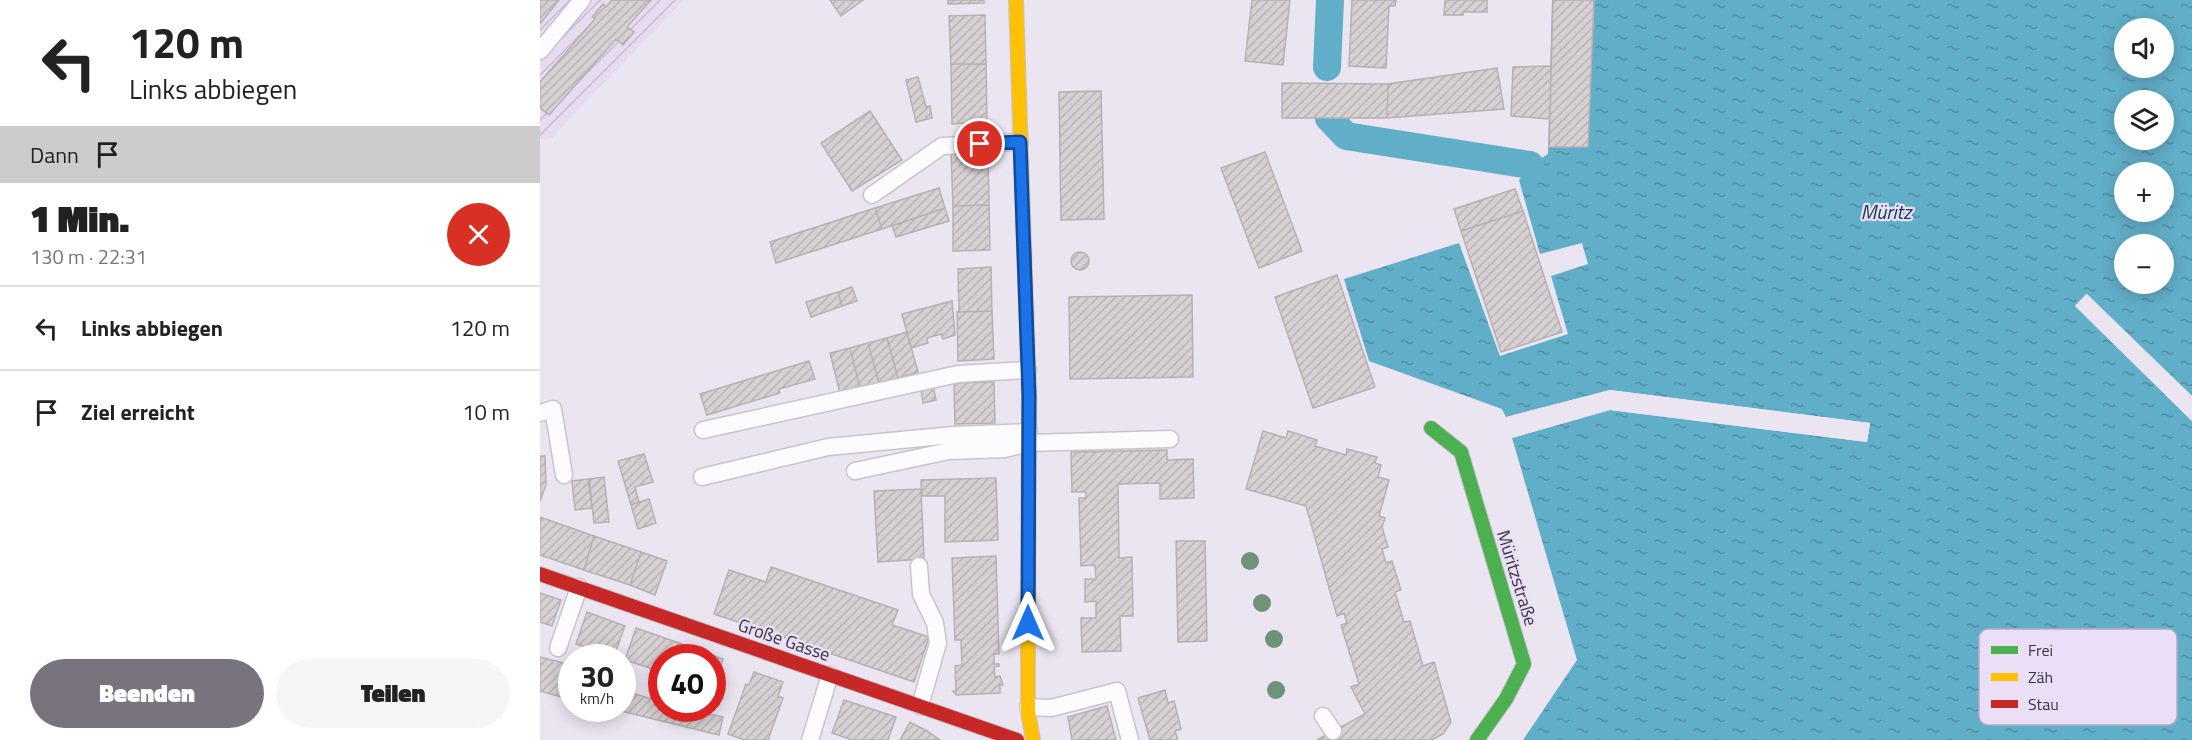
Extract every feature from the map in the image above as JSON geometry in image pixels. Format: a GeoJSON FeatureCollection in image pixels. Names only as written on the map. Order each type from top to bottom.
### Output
{"type":"FeatureCollection","features":[{"type":"Feature","properties":{"kind":"street"},"geometry":{"type":"LineString","coordinates":[[1016,0],[1028,369],[1028,707],[1033,740]]}},
{"type":"Feature","properties":{"kind":"street","name":"Müritzstraße"},"geometry":{"type":"LineString","coordinates":[[1431,428],[1461,452],[1524,664],[1506,699],[1477,740]]}},
{"type":"Feature","properties":{"kind":"street","name":"Große Gasse"},"geometry":{"type":"LineString","coordinates":[[540,574],[1017,740]]}},
{"type":"Feature","properties":{"kind":"lane"},"geometry":{"type":"LineString","coordinates":[[540,51],[582,0]]}},
{"type":"Feature","properties":{"kind":"lane"},"geometry":{"type":"LineString","coordinates":[[872,195],[942,146],[1020,142]]}},
{"type":"Feature","properties":{"kind":"lane"},"geometry":{"type":"LineString","coordinates":[[703,430],[958,374],[1028,369]]}},
{"type":"Feature","properties":{"kind":"lane"},"geometry":{"type":"LineString","coordinates":[[540,413],[553,409],[564,475]]}},
{"type":"Feature","properties":{"kind":"lane"},"geometry":{"type":"LineString","coordinates":[[702,477],[828,447],[953,435],[1170,439]]}},
{"type":"Feature","properties":{"kind":"lane"},"geometry":{"type":"LineString","coordinates":[[855,471],[949,451],[1005,449],[1029,438]]}},
{"type":"Feature","properties":{"kind":"lane"},"geometry":{"type":"LineString","coordinates":[[919,566],[921,594],[935,623],[938,643],[920,706]]}},
{"type":"Feature","properties":{"kind":"lane"},"geometry":{"type":"LineString","coordinates":[[559,644],[579,587]]}},
{"type":"Feature","properties":{"kind":"lane"},"geometry":{"type":"LineString","coordinates":[[810,740],[830,675]]}},
{"type":"Feature","properties":{"kind":"lane"},"geometry":{"type":"LineString","coordinates":[[1028,707],[1051,708],[1117,691],[1130,740]]}},
{"type":"Feature","properties":{"kind":"lane"},"geometry":{"type":"LineString","coordinates":[[1323,716],[1333,731]]}},
{"type":"Feature","properties":{"kind":"shaded area"},"geometry":{"type":"Polygon","coordinates":[[[540,0],[684,0],[551,138],[540,140],[540,0]]]}},
{"type":"Feature","properties":{"kind":"water","name":"Müritz"},"geometry":{"type":"Polygon","coordinates":[[[1552,0],[2192,0],[2192,396],[2087,294],[2075,306],[2192,421],[2192,740],[1523,740],[1577,660],[1512,438],[1610,410],[1867,442],[1870,423],[1610,390],[1506,417],[1502,409],[1369,361],[1344,279],[1459,243],[1500,356],[1568,334],[1551,276],[1588,264],[1582,243],[1540,254],[1519,180],[1530,165],[1548,154],[1552,0]]]}},
{"type":"Feature","properties":{"kind":"pier"},"geometry":{"type":"Polygon","coordinates":[[[2086,294],[2192,396],[2192,399],[2087,298],[2079,306],[2192,417],[2192,421],[2075,306],[2086,294]]]}},
{"type":"Feature","properties":{"kind":"pier"},"geometry":{"type":"Polygon","coordinates":[[[1610,390],[1870,423],[1867,442],[1610,410],[1512,438],[1511,435],[1610,407],[1865,439],[1867,425],[1610,393],[1507,420],[1506,417],[1610,390]]]}},
{"type":"Feature","properties":{"kind":"building"},"geometry":{"type":"Polygon","coordinates":[[[540,0],[559,0],[540,24],[540,0]]]}},
{"type":"Feature","properties":{"kind":"building"},"geometry":{"type":"Polygon","coordinates":[[[612,0],[651,0],[627,27],[634,32],[623,45],[616,39],[549,115],[540,108],[540,82],[595,19],[592,17],[603,4],[606,7],[612,0]]]}},
{"type":"Feature","properties":{"kind":"building"},"geometry":{"type":"Polygon","coordinates":[[[830,0],[863,0],[841,16],[830,0]]]}},
{"type":"Feature","properties":{"kind":"building"},"geometry":{"type":"Polygon","coordinates":[[[948,0],[984,0],[984,3],[948,4],[948,0]]]}},
{"type":"Feature","properties":{"kind":"building"},"geometry":{"type":"Polygon","coordinates":[[[1252,0],[1290,0],[1283,65],[1245,61],[1252,0]]]}},
{"type":"Feature","properties":{"kind":"building"},"geometry":{"type":"Polygon","coordinates":[[[1352,0],[1396,0],[1395,6],[1389,6],[1386,68],[1349,66],[1352,0]]]}},
{"type":"Feature","properties":{"kind":"building"},"geometry":{"type":"Polygon","coordinates":[[[1445,0],[1487,0],[1487,12],[1444,15],[1445,0]]]}},
{"type":"Feature","properties":{"kind":"building"},"geometry":{"type":"Polygon","coordinates":[[[1553,0],[1594,0],[1588,147],[1549,147],[1553,0]]]}},
{"type":"Feature","properties":{"kind":"building"},"geometry":{"type":"Polygon","coordinates":[[[985,15],[986,64],[951,64],[949,16],[985,15]]]}},
{"type":"Feature","properties":{"kind":"building"},"geometry":{"type":"Polygon","coordinates":[[[951,64],[986,64],[987,121],[952,124],[951,64]]]}},
{"type":"Feature","properties":{"kind":"building"},"geometry":{"type":"Polygon","coordinates":[[[1551,66],[1550,119],[1511,116],[1513,67],[1551,66]]]}},
{"type":"Feature","properties":{"kind":"building"},"geometry":{"type":"Polygon","coordinates":[[[1497,68],[1504,109],[1387,118],[1388,84],[1497,68]]]}},
{"type":"Feature","properties":{"kind":"building"},"geometry":{"type":"Polygon","coordinates":[[[918,77],[926,107],[930,106],[932,118],[916,122],[906,80],[918,77]]]}},
{"type":"Feature","properties":{"kind":"building"},"geometry":{"type":"Polygon","coordinates":[[[1282,83],[1388,84],[1387,118],[1282,118],[1282,83]]]}},
{"type":"Feature","properties":{"kind":"building"},"geometry":{"type":"Polygon","coordinates":[[[1101,91],[1104,219],[1061,220],[1059,92],[1101,91]]]}},
{"type":"Feature","properties":{"kind":"building"},"geometry":{"type":"Polygon","coordinates":[[[870,111],[902,160],[852,191],[821,143],[870,111]]]}},
{"type":"Feature","properties":{"kind":"building"},"geometry":{"type":"Polygon","coordinates":[[[988,150],[989,205],[953,206],[951,151],[988,150]]]}},
{"type":"Feature","properties":{"kind":"building"},"geometry":{"type":"Polygon","coordinates":[[[1265,152],[1302,251],[1259,268],[1221,168],[1265,152]]]}},
{"type":"Feature","properties":{"kind":"building"},"geometry":{"type":"Polygon","coordinates":[[[939,188],[945,208],[882,229],[875,208],[939,188]]]}},
{"type":"Feature","properties":{"kind":"building"},"geometry":{"type":"Polygon","coordinates":[[[1515,189],[1523,211],[1461,231],[1454,209],[1515,189]]]}},
{"type":"Feature","properties":{"kind":"building"},"geometry":{"type":"Polygon","coordinates":[[[989,205],[990,250],[953,251],[953,206],[989,205]]]}},
{"type":"Feature","properties":{"kind":"building"},"geometry":{"type":"Polygon","coordinates":[[[875,208],[882,229],[776,263],[770,242],[875,208]]]}},
{"type":"Feature","properties":{"kind":"building"},"geometry":{"type":"Polygon","coordinates":[[[945,208],[949,221],[896,237],[892,226],[945,208]]]}},
{"type":"Feature","properties":{"kind":"building"},"geometry":{"type":"Polygon","coordinates":[[[1523,211],[1562,332],[1501,352],[1461,231],[1523,211]]]}},
{"type":"Feature","properties":{"kind":"building"},"geometry":{"type":"Polygon","coordinates":[[[1080,252],[1086,255],[1089,261],[1086,267],[1080,270],[1074,267],[1071,261],[1074,255],[1080,252]]]}},
{"type":"Feature","properties":{"kind":"building"},"geometry":{"type":"Polygon","coordinates":[[[991,267],[992,311],[959,312],[958,269],[991,267]]]}},
{"type":"Feature","properties":{"kind":"building"},"geometry":{"type":"Polygon","coordinates":[[[1337,275],[1375,387],[1313,408],[1275,297],[1337,275]]]}},
{"type":"Feature","properties":{"kind":"building"},"geometry":{"type":"Polygon","coordinates":[[[852,287],[857,301],[842,306],[838,292],[852,287]]]}},
{"type":"Feature","properties":{"kind":"building"},"geometry":{"type":"Polygon","coordinates":[[[838,292],[842,306],[811,317],[806,302],[838,292]]]}},
{"type":"Feature","properties":{"kind":"building"},"geometry":{"type":"Polygon","coordinates":[[[1192,295],[1193,377],[1070,379],[1069,297],[1192,295]]]}},
{"type":"Feature","properties":{"kind":"building"},"geometry":{"type":"Polygon","coordinates":[[[952,301],[955,335],[943,339],[941,334],[927,338],[928,343],[911,348],[902,314],[952,301]]]}},
{"type":"Feature","properties":{"kind":"building"},"geometry":{"type":"Polygon","coordinates":[[[992,311],[994,359],[958,361],[957,312],[992,311]]]}},
{"type":"Feature","properties":{"kind":"building"},"geometry":{"type":"Polygon","coordinates":[[[907,332],[918,372],[898,378],[887,338],[907,332]]]}},
{"type":"Feature","properties":{"kind":"building"},"geometry":{"type":"Polygon","coordinates":[[[887,338],[898,378],[879,383],[868,343],[887,338]]]}},
{"type":"Feature","properties":{"kind":"building"},"geometry":{"type":"Polygon","coordinates":[[[868,343],[879,383],[860,388],[850,348],[868,343]]]}},
{"type":"Feature","properties":{"kind":"building"},"geometry":{"type":"Polygon","coordinates":[[[850,348],[860,388],[840,393],[830,353],[850,348]]]}},
{"type":"Feature","properties":{"kind":"building"},"geometry":{"type":"Polygon","coordinates":[[[809,361],[815,379],[779,389],[780,393],[707,415],[700,394],[809,361]]]}},
{"type":"Feature","properties":{"kind":"building"},"geometry":{"type":"Polygon","coordinates":[[[994,382],[995,423],[955,424],[954,383],[994,382]]]}},
{"type":"Feature","properties":{"kind":"building"},"geometry":{"type":"Polygon","coordinates":[[[933,386],[936,400],[923,403],[921,389],[933,386]]]}},
{"type":"Feature","properties":{"kind":"building"},"geometry":{"type":"Polygon","coordinates":[[[1263,431],[1286,438],[1288,431],[1317,440],[1315,446],[1346,455],[1347,449],[1377,457],[1375,463],[1381,465],[1378,477],[1389,480],[1379,516],[1385,518],[1382,527],[1388,547],[1382,549],[1386,563],[1392,561],[1401,590],[1395,592],[1404,622],[1410,621],[1423,666],[1434,662],[1451,722],[1443,734],[1432,740],[1317,740],[1365,714],[1351,687],[1359,684],[1341,625],[1347,623],[1344,613],[1337,616],[1306,506],[1246,489],[1263,431]]]}},
{"type":"Feature","properties":{"kind":"building"},"geometry":{"type":"Polygon","coordinates":[[[1167,450],[1167,460],[1193,459],[1194,498],[1160,499],[1160,483],[1118,484],[1119,558],[1132,557],[1133,616],[1120,616],[1121,651],[1082,652],[1081,618],[1096,618],[1096,601],[1085,602],[1085,579],[1096,579],[1095,565],[1081,566],[1079,498],[1086,498],[1086,492],[1072,492],[1071,452],[1167,450]]]}},
{"type":"Feature","properties":{"kind":"building"},"geometry":{"type":"Polygon","coordinates":[[[644,454],[653,482],[635,487],[639,502],[631,505],[618,461],[644,454]]]}},
{"type":"Feature","properties":{"kind":"building"},"geometry":{"type":"Polygon","coordinates":[[[540,456],[545,456],[546,485],[540,501],[540,456]]]}},
{"type":"Feature","properties":{"kind":"building"},"geometry":{"type":"Polygon","coordinates":[[[604,477],[609,522],[594,523],[589,479],[604,477]]]}},
{"type":"Feature","properties":{"kind":"building"},"geometry":{"type":"Polygon","coordinates":[[[996,478],[998,540],[945,542],[945,496],[922,496],[921,480],[996,478]]]}},
{"type":"Feature","properties":{"kind":"building"},"geometry":{"type":"Polygon","coordinates":[[[588,479],[592,508],[575,510],[572,481],[588,479]]]}},
{"type":"Feature","properties":{"kind":"building"},"geometry":{"type":"Polygon","coordinates":[[[921,489],[924,559],[878,562],[874,491],[921,489]]]}},
{"type":"Feature","properties":{"kind":"building"},"geometry":{"type":"Polygon","coordinates":[[[649,499],[656,523],[638,529],[631,505],[649,499]]]}},
{"type":"Feature","properties":{"kind":"building"},"geometry":{"type":"Polygon","coordinates":[[[540,517],[594,536],[584,570],[540,555],[540,517]]]}},
{"type":"Feature","properties":{"kind":"building"},"geometry":{"type":"Polygon","coordinates":[[[594,536],[641,552],[630,585],[584,570],[594,536]]]}},
{"type":"Feature","properties":{"kind":"building"},"geometry":{"type":"Polygon","coordinates":[[[1176,541],[1205,541],[1207,641],[1178,642],[1176,541]]]}},
{"type":"Feature","properties":{"kind":"building"},"geometry":{"type":"Polygon","coordinates":[[[641,552],[667,561],[655,595],[630,585],[641,552]]]}},
{"type":"Feature","properties":{"kind":"building"},"geometry":{"type":"Polygon","coordinates":[[[996,556],[999,654],[994,654],[994,664],[999,664],[999,666],[994,667],[995,677],[1000,676],[1003,685],[1000,685],[1000,693],[956,695],[953,691],[956,691],[955,666],[962,665],[961,640],[955,640],[952,558],[996,556]]]}},
{"type":"Feature","properties":{"kind":"building"},"geometry":{"type":"Polygon","coordinates":[[[771,567],[898,610],[892,625],[929,637],[914,682],[714,614],[729,570],[766,582],[771,567]]]}},
{"type":"Feature","properties":{"kind":"building"},"geometry":{"type":"Polygon","coordinates":[[[540,593],[561,600],[552,626],[540,622],[540,593]]]}},
{"type":"Feature","properties":{"kind":"building"},"geometry":{"type":"Polygon","coordinates":[[[587,612],[625,626],[618,644],[576,644],[587,612]]]}},
{"type":"Feature","properties":{"kind":"building"},"geometry":{"type":"Polygon","coordinates":[[[636,628],[679,643],[648,644],[648,667],[636,664],[636,644],[630,644],[636,628]]]}},
{"type":"Feature","properties":{"kind":"building"},"geometry":{"type":"Polygon","coordinates":[[[540,657],[558,662],[558,696],[540,691],[540,657]]]}},
{"type":"Feature","properties":{"kind":"building"},"geometry":{"type":"Polygon","coordinates":[[[754,672],[783,682],[778,696],[783,698],[768,740],[744,740],[728,734],[746,684],[749,685],[754,672]]]}},
{"type":"Feature","properties":{"kind":"building"},"geometry":{"type":"Polygon","coordinates":[[[1165,690],[1168,703],[1174,701],[1181,729],[1175,731],[1178,740],[1150,740],[1138,698],[1165,690]]]}},
{"type":"Feature","properties":{"kind":"building"},"geometry":{"type":"Polygon","coordinates":[[[636,694],[648,698],[648,718],[636,715],[636,694]]]}},
{"type":"Feature","properties":{"kind":"building"},"geometry":{"type":"Polygon","coordinates":[[[844,700],[896,717],[888,740],[852,740],[832,733],[844,700]]]}},
{"type":"Feature","properties":{"kind":"building"},"geometry":{"type":"Polygon","coordinates":[[[1107,706],[1116,740],[1072,740],[1068,717],[1107,706]]]}},
{"type":"Feature","properties":{"kind":"building"},"geometry":{"type":"Polygon","coordinates":[[[666,722],[722,722],[719,735],[666,722]]]}},
{"type":"Feature","properties":{"kind":"building"},"geometry":{"type":"Polygon","coordinates":[[[910,722],[927,731],[940,740],[900,740],[910,722]]]}},
{"type":"Feature","properties":{"kind":"waterway"},"geometry":{"type":"LineString","coordinates":[[1327,67],[1330,0]]}},
{"type":"Feature","properties":{"kind":"waterway"},"geometry":{"type":"LineString","coordinates":[[1329,118],[1346,136],[1530,165]]}},
{"type":"Feature","properties":{"kind":"traffic: fast"},"geometry":{"type":"LineString","coordinates":[[1431,428],[1461,452],[1524,664],[1506,699],[1477,740]]}},
{"type":"Feature","properties":{"kind":"traffic: slow"},"geometry":{"type":"LineString","coordinates":[[1016,0],[1024,246]]}},
{"type":"Feature","properties":{"kind":"traffic: slow"},"geometry":{"type":"LineString","coordinates":[[1028,630],[1028,712],[1033,740]]}},
{"type":"Feature","properties":{"kind":"traffic: jam"},"geometry":{"type":"LineString","coordinates":[[1024,246],[1029,395],[1028,630]]}},
{"type":"Feature","properties":{"kind":"traffic: jam"},"geometry":{"type":"LineString","coordinates":[[540,574],[1017,740]]}},
{"type":"Feature","properties":{"kind":"route"},"geometry":{"type":"LineString","coordinates":[[980,144],[1020,142],[1029,395],[1028,623]]}}]}
